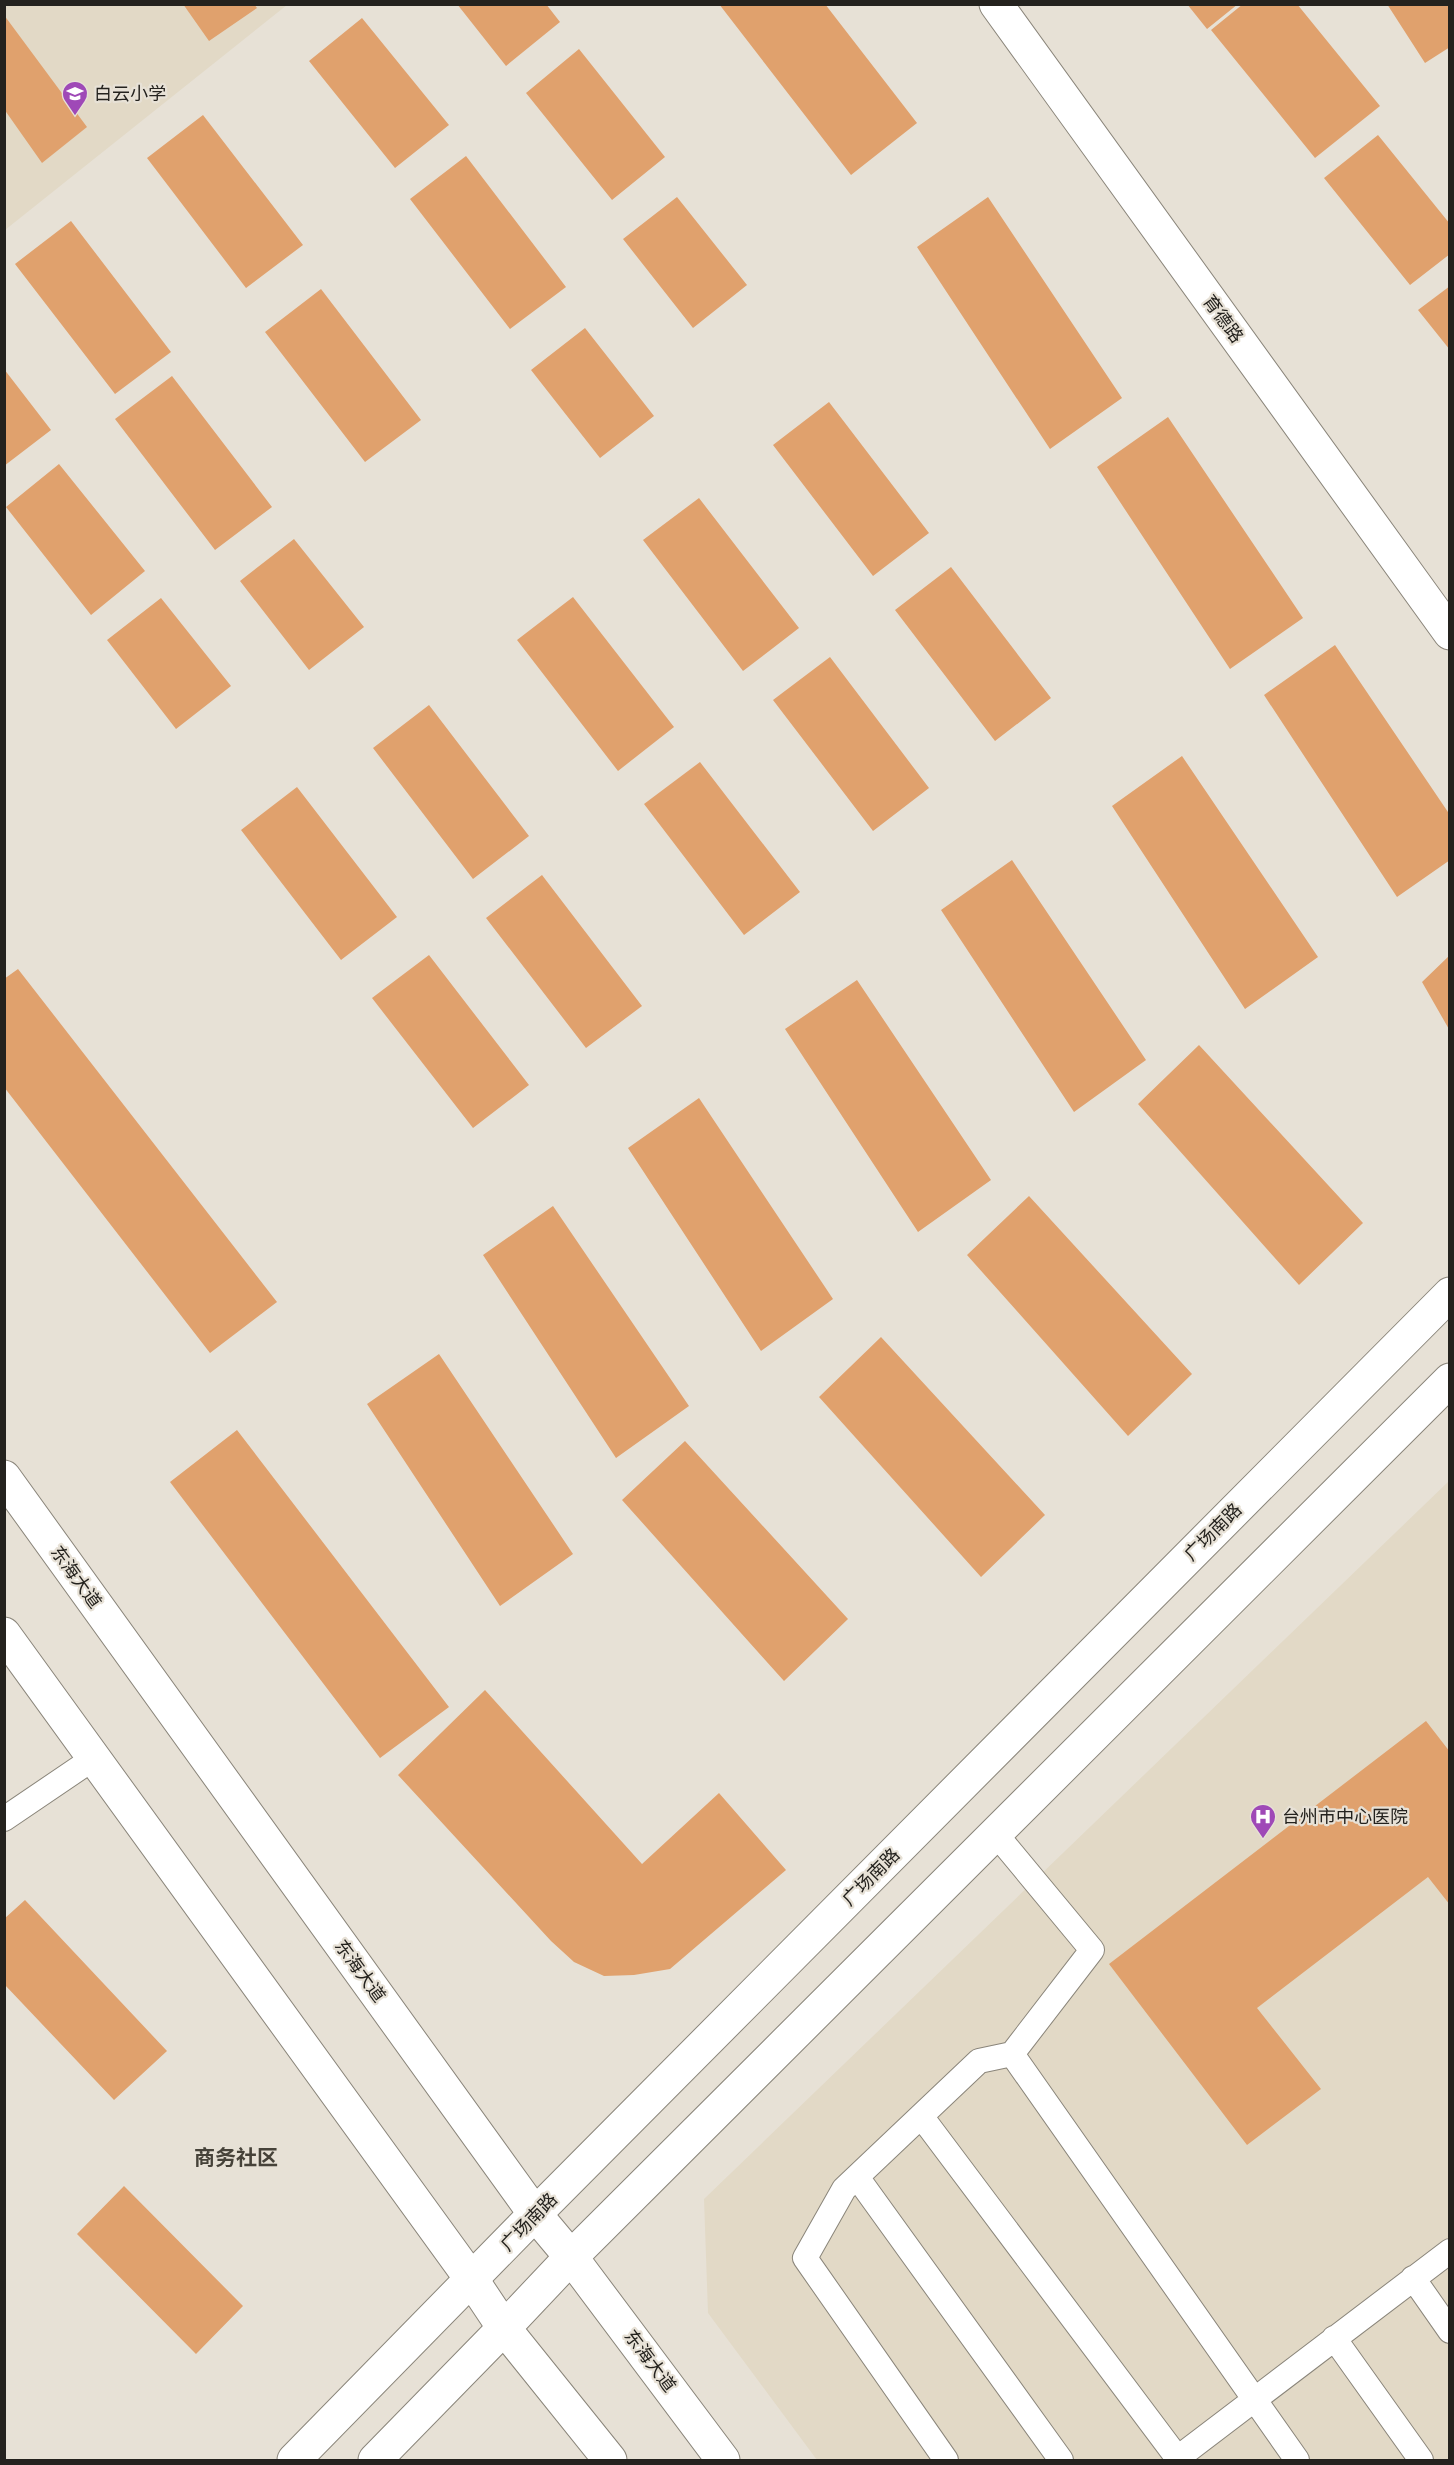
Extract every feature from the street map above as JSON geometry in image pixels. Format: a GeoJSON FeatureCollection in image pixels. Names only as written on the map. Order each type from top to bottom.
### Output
{"type":"FeatureCollection","features":[{"type":"Feature","properties":{"kind":"main road","name":"育德路"},"geometry":{"type":"LineString","coordinates":[[996,4],[1449,633]]}},
{"type":"Feature","properties":{"kind":"main road","name":"广场南路"},"geometry":{"type":"LineString","coordinates":[[294,2460],[535,2214],[1449,1294]]}},
{"type":"Feature","properties":{"kind":"main road"},"geometry":{"type":"LineString","coordinates":[[375,2460],[571,2257],[1449,1380]]}},
{"type":"Feature","properties":{"kind":"main road","name":"东海大道"},"geometry":{"type":"LineString","coordinates":[[4,1477],[535,2214],[571,2257],[723,2460]]}},
{"type":"Feature","properties":{"kind":"main road"},"geometry":{"type":"LineString","coordinates":[[4,1634],[472,2280],[504,2328],[610,2460]]}},
{"type":"Feature","properties":{"kind":"lane"},"geometry":{"type":"LineString","coordinates":[[4,1819],[94,1758]]}},
{"type":"Feature","properties":{"kind":"lane"},"geometry":{"type":"LineString","coordinates":[[946,2460],[806,2259],[844,2189],[979,2061],[1012,2054],[1092,1950],[995,1833]]}},
{"type":"Feature","properties":{"kind":"lane"},"geometry":{"type":"LineString","coordinates":[[1012,2054],[1297,2460]]}},
{"type":"Feature","properties":{"kind":"lane"},"geometry":{"type":"LineString","coordinates":[[921,2116],[1177,2460],[1449,2251]]}},
{"type":"Feature","properties":{"kind":"lane"},"geometry":{"type":"LineString","coordinates":[[857,2177],[1061,2460]]}},
{"type":"Feature","properties":{"kind":"lane"},"geometry":{"type":"LineString","coordinates":[[1413,2278],[1449,2331]]}},
{"type":"Feature","properties":{"kind":"lane"},"geometry":{"type":"LineString","coordinates":[[1334,2338],[1420,2460]]}},
{"type":"Feature","properties":{"kind":"shaded area","name":"白云小学"},"geometry":{"type":"Polygon","coordinates":[[[5,5],[287,5],[5,230],[5,5]]]}},
{"type":"Feature","properties":{"kind":"shaded area","name":"台州市中心医院"},"geometry":{"type":"Polygon","coordinates":[[[1449,1481],[1449,2460],[817,2460],[708,2313],[704,2199],[1449,1481]]]}},
{"type":"Feature","properties":{"kind":"building"},"geometry":{"type":"Polygon","coordinates":[[[183,4],[254,4],[257,8],[209,41],[183,4]]]}},
{"type":"Feature","properties":{"kind":"building"},"geometry":{"type":"Polygon","coordinates":[[[457,4],[546,4],[560,22],[506,66],[457,4]]]}},
{"type":"Feature","properties":{"kind":"building"},"geometry":{"type":"Polygon","coordinates":[[[719,4],[825,4],[917,123],[851,175],[719,4]]]}},
{"type":"Feature","properties":{"kind":"building"},"geometry":{"type":"Polygon","coordinates":[[[1187,4],[1238,4],[1207,29],[1187,4]]]}},
{"type":"Feature","properties":{"kind":"building"},"geometry":{"type":"Polygon","coordinates":[[[1243,4],[1297,4],[1380,106],[1315,158],[1211,30],[1243,4]]]}},
{"type":"Feature","properties":{"kind":"building"},"geometry":{"type":"Polygon","coordinates":[[[1387,4],[1450,4],[1450,47],[1425,63],[1387,4]]]}},
{"type":"Feature","properties":{"kind":"building"},"geometry":{"type":"Polygon","coordinates":[[[4,15],[87,127],[42,163],[4,109],[4,15]]]}},
{"type":"Feature","properties":{"kind":"building"},"geometry":{"type":"Polygon","coordinates":[[[362,18],[449,125],[395,168],[309,61],[362,18]]]}},
{"type":"Feature","properties":{"kind":"building"},"geometry":{"type":"Polygon","coordinates":[[[579,49],[665,157],[612,200],[526,93],[579,49]]]}},
{"type":"Feature","properties":{"kind":"building"},"geometry":{"type":"Polygon","coordinates":[[[203,115],[303,245],[246,288],[147,158],[203,115]]]}},
{"type":"Feature","properties":{"kind":"building"},"geometry":{"type":"Polygon","coordinates":[[[1378,135],[1450,224],[1450,254],[1410,285],[1324,178],[1378,135]]]}},
{"type":"Feature","properties":{"kind":"building"},"geometry":{"type":"Polygon","coordinates":[[[466,156],[566,287],[510,329],[410,199],[466,156]]]}},
{"type":"Feature","properties":{"kind":"building"},"geometry":{"type":"Polygon","coordinates":[[[677,197],[747,285],[693,328],[623,239],[677,197]]]}},
{"type":"Feature","properties":{"kind":"building"},"geometry":{"type":"Polygon","coordinates":[[[988,197],[1122,398],[1050,449],[917,247],[988,197]]]}},
{"type":"Feature","properties":{"kind":"building"},"geometry":{"type":"Polygon","coordinates":[[[71,221],[171,352],[115,394],[15,264],[71,221]]]}},
{"type":"Feature","properties":{"kind":"building"},"geometry":{"type":"Polygon","coordinates":[[[1450,286],[1450,350],[1418,310],[1450,286]]]}},
{"type":"Feature","properties":{"kind":"building"},"geometry":{"type":"Polygon","coordinates":[[[321,289],[421,420],[365,462],[265,332],[321,289]]]}},
{"type":"Feature","properties":{"kind":"building"},"geometry":{"type":"Polygon","coordinates":[[[585,328],[654,416],[600,458],[531,370],[585,328]]]}},
{"type":"Feature","properties":{"kind":"building"},"geometry":{"type":"Polygon","coordinates":[[[4,369],[51,430],[4,466],[4,369]]]}},
{"type":"Feature","properties":{"kind":"building"},"geometry":{"type":"Polygon","coordinates":[[[172,376],[272,507],[215,550],[115,419],[172,376]]]}},
{"type":"Feature","properties":{"kind":"building"},"geometry":{"type":"Polygon","coordinates":[[[829,402],[929,533],[873,576],[773,445],[829,402]]]}},
{"type":"Feature","properties":{"kind":"building"},"geometry":{"type":"Polygon","coordinates":[[[1168,417],[1303,618],[1230,669],[1097,467],[1168,417]]]}},
{"type":"Feature","properties":{"kind":"building"},"geometry":{"type":"Polygon","coordinates":[[[59,464],[145,571],[91,615],[6,507],[59,464]]]}},
{"type":"Feature","properties":{"kind":"building"},"geometry":{"type":"Polygon","coordinates":[[[699,498],[799,628],[743,671],[643,540],[699,498]]]}},
{"type":"Feature","properties":{"kind":"building"},"geometry":{"type":"Polygon","coordinates":[[[294,539],[364,627],[309,670],[240,581],[294,539]]]}},
{"type":"Feature","properties":{"kind":"building"},"geometry":{"type":"Polygon","coordinates":[[[951,567],[1051,698],[995,741],[895,610],[951,567]]]}},
{"type":"Feature","properties":{"kind":"building"},"geometry":{"type":"Polygon","coordinates":[[[573,597],[674,727],[618,771],[517,640],[573,597]]]}},
{"type":"Feature","properties":{"kind":"building"},"geometry":{"type":"Polygon","coordinates":[[[161,598],[231,686],[176,729],[107,640],[161,598]]]}},
{"type":"Feature","properties":{"kind":"building"},"geometry":{"type":"Polygon","coordinates":[[[1335,645],[1450,815],[1450,860],[1397,897],[1264,695],[1335,645]]]}},
{"type":"Feature","properties":{"kind":"building"},"geometry":{"type":"Polygon","coordinates":[[[830,657],[929,788],[873,831],[773,700],[830,657]]]}},
{"type":"Feature","properties":{"kind":"building"},"geometry":{"type":"Polygon","coordinates":[[[429,705],[529,836],[473,879],[373,748],[429,705]]]}},
{"type":"Feature","properties":{"kind":"building"},"geometry":{"type":"Polygon","coordinates":[[[1182,756],[1318,957],[1245,1009],[1112,806],[1182,756]]]}},
{"type":"Feature","properties":{"kind":"building"},"geometry":{"type":"Polygon","coordinates":[[[700,762],[800,892],[744,935],[644,804],[700,762]]]}},
{"type":"Feature","properties":{"kind":"building"},"geometry":{"type":"Polygon","coordinates":[[[297,787],[397,917],[341,960],[241,830],[297,787]]]}},
{"type":"Feature","properties":{"kind":"building"},"geometry":{"type":"Polygon","coordinates":[[[1012,860],[1146,1060],[1074,1112],[941,910],[1012,860]]]}},
{"type":"Feature","properties":{"kind":"building"},"geometry":{"type":"Polygon","coordinates":[[[542,875],[642,1006],[586,1048],[486,918],[542,875]]]}},
{"type":"Feature","properties":{"kind":"building"},"geometry":{"type":"Polygon","coordinates":[[[429,955],[529,1085],[473,1128],[372,998],[429,955]]]}},
{"type":"Feature","properties":{"kind":"building"},"geometry":{"type":"Polygon","coordinates":[[[1450,955],[1450,1031],[1422,982],[1450,955]]]}},
{"type":"Feature","properties":{"kind":"building"},"geometry":{"type":"Polygon","coordinates":[[[18,969],[277,1302],[210,1353],[4,1087],[4,979],[18,969]]]}},
{"type":"Feature","properties":{"kind":"building"},"geometry":{"type":"Polygon","coordinates":[[[857,980],[991,1180],[918,1232],[785,1029],[857,980]]]}},
{"type":"Feature","properties":{"kind":"building"},"geometry":{"type":"Polygon","coordinates":[[[1199,1045],[1363,1223],[1299,1285],[1138,1104],[1199,1045]]]}},
{"type":"Feature","properties":{"kind":"building"},"geometry":{"type":"Polygon","coordinates":[[[699,1098],[833,1299],[761,1351],[628,1148],[699,1098]]]}},
{"type":"Feature","properties":{"kind":"building"},"geometry":{"type":"Polygon","coordinates":[[[1029,1196],[1192,1374],[1128,1436],[967,1255],[1029,1196]]]}},
{"type":"Feature","properties":{"kind":"building"},"geometry":{"type":"Polygon","coordinates":[[[553,1206],[689,1406],[616,1458],[483,1255],[553,1206]]]}},
{"type":"Feature","properties":{"kind":"building"},"geometry":{"type":"Polygon","coordinates":[[[881,1337],[1045,1515],[981,1577],[819,1397],[881,1337]]]}},
{"type":"Feature","properties":{"kind":"building"},"geometry":{"type":"Polygon","coordinates":[[[439,1354],[573,1554],[500,1606],[367,1404],[439,1354]]]}},
{"type":"Feature","properties":{"kind":"building"},"geometry":{"type":"Polygon","coordinates":[[[237,1430],[449,1707],[380,1758],[170,1482],[237,1430]]]}},
{"type":"Feature","properties":{"kind":"building"},"geometry":{"type":"Polygon","coordinates":[[[685,1441],[848,1619],[784,1681],[622,1500],[685,1441]]]}},
{"type":"Feature","properties":{"kind":"building"},"geometry":{"type":"Polygon","coordinates":[[[485,1690],[642,1864],[719,1793],[786,1870],[670,1969],[634,1975],[604,1976],[574,1962],[551,1941],[398,1775],[485,1690]]]}},
{"type":"Feature","properties":{"kind":"building"},"geometry":{"type":"Polygon","coordinates":[[[1426,1721],[1450,1752],[1450,1905],[1428,1877],[1257,2008],[1321,2089],[1247,2145],[1109,1964],[1426,1721]]]}},
{"type":"Feature","properties":{"kind":"building"},"geometry":{"type":"Polygon","coordinates":[[[25,1900],[167,2051],[114,2100],[4,1984],[4,1919],[25,1900]]]}},
{"type":"Feature","properties":{"kind":"building"},"geometry":{"type":"Polygon","coordinates":[[[124,2186],[243,2306],[196,2354],[77,2234],[124,2186]]]}},
{"type":"Feature","properties":{"kind":"place","name":"白云小学"},"geometry":{"type":"Point","coordinates":[75,117]}},
{"type":"Feature","properties":{"kind":"place","name":"台州市中心医院"},"geometry":{"type":"Point","coordinates":[1263,1840]}},
{"type":"Feature","properties":{"kind":"district","name":"商务社区"},"geometry":{"type":"Point","coordinates":[236,2158]}}]}
